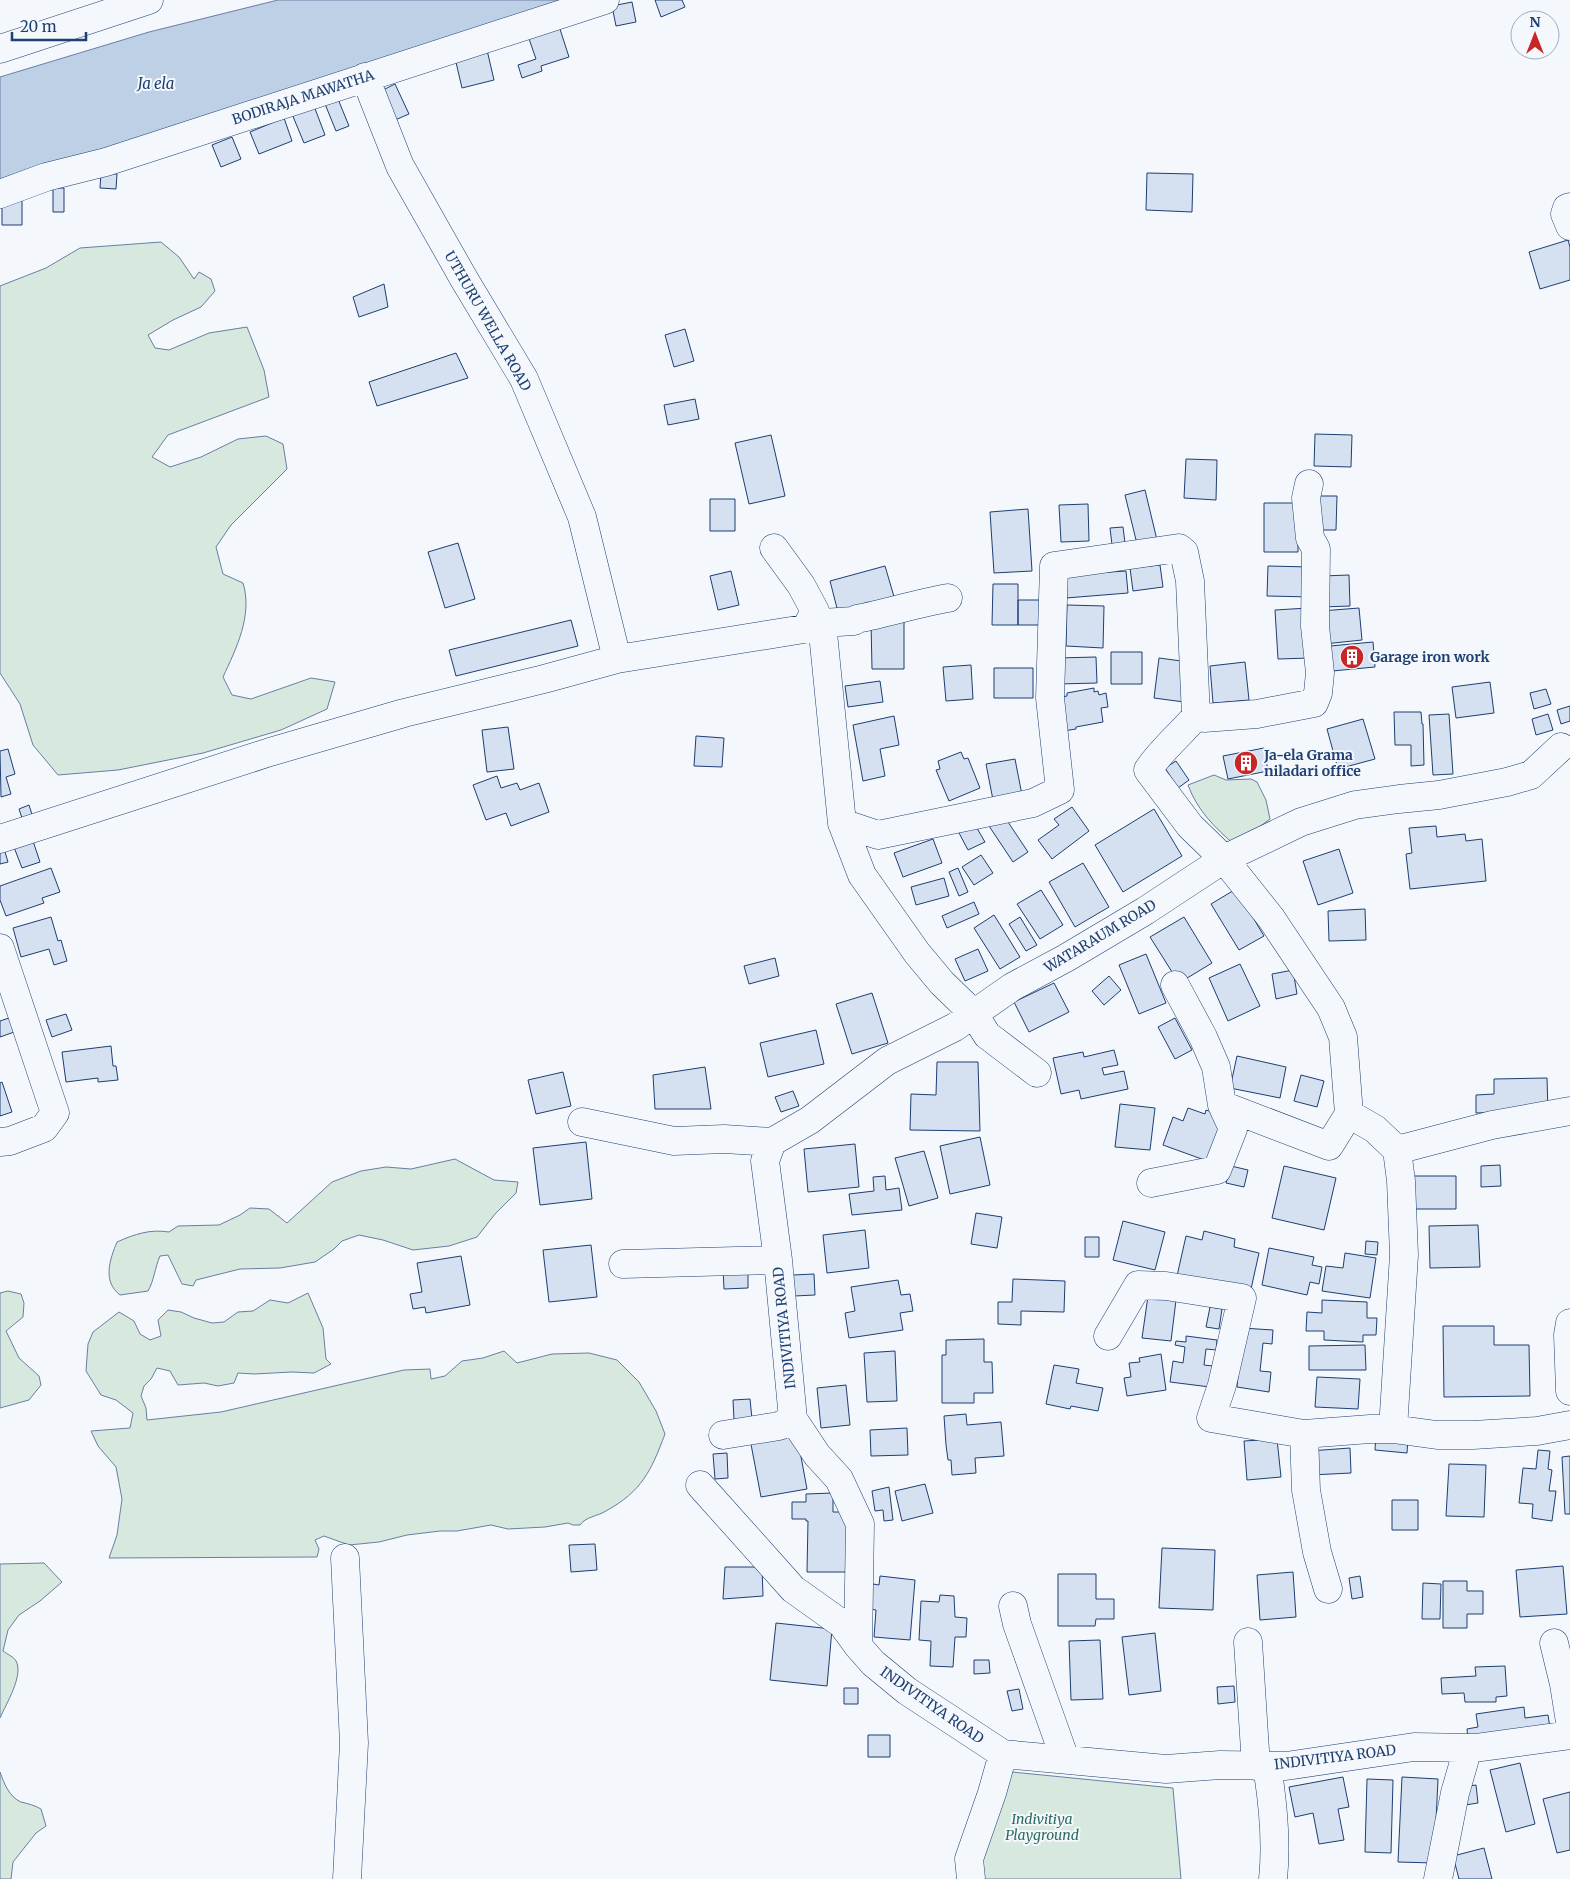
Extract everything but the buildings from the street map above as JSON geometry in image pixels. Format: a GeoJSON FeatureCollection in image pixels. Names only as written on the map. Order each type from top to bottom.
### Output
{"type":"FeatureCollection","features":[{"type":"Feature","properties":{"kind":"street"},"geometry":{"type":"LineString","coordinates":[[0,49],[149,0]]}},
{"type":"Feature","properties":{"kind":"street","name":"BODIRAJA MAWATHA"},"geometry":{"type":"LineString","coordinates":[[0,194],[46,177],[106,162],[605,0]]}},
{"type":"Feature","properties":{"kind":"street","name":"UTHURU WELLA ROAD"},"geometry":{"type":"LineString","coordinates":[[365,77],[400,166],[464,279],[524,379],[582,517],[617,659]]}},
{"type":"Feature","properties":{"kind":"street"},"geometry":{"type":"LineString","coordinates":[[1570,207],[1567,208],[1565,214],[1570,226]]}},
{"type":"Feature","properties":{"kind":"street"},"geometry":{"type":"LineString","coordinates":[[1196,716],[1204,718],[1258,714],[1314,703],[1318,693],[1320,673],[1316,626],[1316,550],[1310,538],[1306,498],[1308,484]]}},
{"type":"Feature","properties":{"kind":"street"},"geometry":{"type":"LineString","coordinates":[[774,548],[801,585],[815,611],[814,625],[842,823],[862,875],[917,953],[942,983],[974,1014],[987,1034],[1037,1073]]}},
{"type":"Feature","properties":{"kind":"street"},"geometry":{"type":"LineString","coordinates":[[842,823],[878,835],[1033,803],[1060,790],[1050,698],[1054,566],[1179,548],[1184,552],[1190,581],[1196,716],[1177,738],[1159,753],[1148,770],[1190,826],[1224,859],[1271,918],[1331,1008],[1343,1037],[1349,1114],[1328,1146],[1222,1105]]}},
{"type":"Feature","properties":{"kind":"street"},"geometry":{"type":"LineString","coordinates":[[0,839],[270,752],[404,713],[617,659],[814,625],[854,621],[948,598]]}},
{"type":"Feature","properties":{"kind":"street","name":"WATARAUM ROAD"},"geometry":{"type":"LineString","coordinates":[[772,1142],[810,1120],[887,1061],[955,1027],[1012,987],[1066,958],[1145,911],[1224,859],[1301,822],[1355,806],[1399,798],[1439,795],[1507,782],[1531,775],[1561,747]]}},
{"type":"Feature","properties":{"kind":"street"},"geometry":{"type":"LineString","coordinates":[[0,948],[55,1113],[44,1128],[10,1141],[0,1142]]}},
{"type":"Feature","properties":{"kind":"street"},"geometry":{"type":"LineString","coordinates":[[1151,1183],[1217,1170],[1232,1129],[1222,1105],[1216,1067],[1203,1037],[1174,985]]}},
{"type":"Feature","properties":{"kind":"street"},"geometry":{"type":"LineString","coordinates":[[1397,1150],[1492,1125],[1570,1111]]}},
{"type":"Feature","properties":{"kind":"street"},"geometry":{"type":"LineString","coordinates":[[1349,1114],[1375,1129],[1397,1150],[1401,1180],[1404,1255],[1393,1429]]}},
{"type":"Feature","properties":{"kind":"street"},"geometry":{"type":"LineString","coordinates":[[582,1122],[674,1141],[724,1139],[772,1142],[765,1161],[778,1260]]}},
{"type":"Feature","properties":{"kind":"street","name":"INDIVITIYA ROAD"},"geometry":{"type":"LineString","coordinates":[[623,1264],[778,1260],[792,1419],[817,1455],[839,1479],[860,1524],[858,1646],[873,1663],[907,1691],[1002,1754],[1166,1770],[1220,1765],[1286,1766],[1414,1747],[1468,1748],[1570,1735]]}},
{"type":"Feature","properties":{"kind":"street"},"geometry":{"type":"LineString","coordinates":[[1108,1336],[1138,1285],[1166,1286],[1242,1298],[1222,1385],[1211,1418],[1304,1434],[1358,1429],[1393,1429],[1437,1435],[1473,1435],[1537,1431],[1570,1425]]}},
{"type":"Feature","properties":{"kind":"street"},"geometry":{"type":"LineString","coordinates":[[1570,1323],[1568,1335],[1570,1391]]}},
{"type":"Feature","properties":{"kind":"street"},"geometry":{"type":"LineString","coordinates":[[724,1434],[779,1426],[792,1419]]}},
{"type":"Feature","properties":{"kind":"street"},"geometry":{"type":"LineString","coordinates":[[1304,1434],[1306,1490],[1317,1552],[1328,1589]]}},
{"type":"Feature","properties":{"kind":"street"},"geometry":{"type":"LineString","coordinates":[[700,1485],[792,1589],[842,1624],[858,1646]]}},
{"type":"Feature","properties":{"kind":"street"},"geometry":{"type":"LineString","coordinates":[[345,1558],[354,1743],[347,1879]]}},
{"type":"Feature","properties":{"kind":"street"},"geometry":{"type":"LineString","coordinates":[[1013,1606],[1017,1624],[1065,1759]]}},
{"type":"Feature","properties":{"kind":"street"},"geometry":{"type":"LineString","coordinates":[[1248,1642],[1262,1766],[1272,1796],[1273,1879]]}},
{"type":"Feature","properties":{"kind":"street"},"geometry":{"type":"LineString","coordinates":[[1554,1643],[1564,1684],[1570,1722]]}},
{"type":"Feature","properties":{"kind":"street"},"geometry":{"type":"LineString","coordinates":[[1438,1879],[1455,1793],[1468,1748]]}},
{"type":"Feature","properties":{"kind":"street"},"geometry":{"type":"LineString","coordinates":[[970,1879],[969,1859],[992,1793],[1002,1754]]}},
{"type":"Feature","properties":{"kind":"green space"},"geometry":{"type":"Polygon","coordinates":[[[161,242],[179,257],[194,279],[199,272],[211,279],[215,291],[201,307],[173,320],[148,335],[155,348],[169,350],[209,333],[247,327],[264,370],[269,397],[168,435],[152,457],[170,467],[201,457],[238,439],[266,436],[283,444],[287,469],[231,525],[216,547],[223,574],[243,583],[246,595],[242,632],[223,677],[232,695],[251,699],[311,678],[335,682],[327,709],[281,730],[203,753],[118,770],[58,775],[33,745],[20,704],[0,673],[0,286],[46,268],[80,248],[161,242]]]}},
{"type":"Feature","properties":{"kind":"green space"},"geometry":{"type":"Polygon","coordinates":[[[1214,775],[1226,780],[1251,779],[1257,782],[1266,800],[1270,819],[1235,845],[1207,818],[1196,803],[1188,785],[1214,775]]]}},
{"type":"Feature","properties":{"kind":"green space"},"geometry":{"type":"Polygon","coordinates":[[[455,1159],[494,1180],[518,1182],[516,1193],[495,1214],[477,1237],[449,1246],[413,1250],[383,1240],[359,1235],[342,1241],[315,1262],[280,1268],[240,1269],[196,1280],[193,1286],[182,1284],[168,1255],[160,1256],[148,1291],[120,1295],[111,1283],[109,1277],[110,1263],[117,1242],[130,1237],[149,1232],[169,1232],[178,1226],[219,1225],[250,1208],[269,1209],[287,1223],[332,1182],[361,1171],[386,1167],[411,1169],[455,1159]]]}},
{"type":"Feature","properties":{"kind":"green space"},"geometry":{"type":"Polygon","coordinates":[[[8,1291],[21,1294],[24,1303],[23,1317],[6,1331],[19,1358],[39,1376],[41,1385],[29,1400],[0,1408],[0,1293],[8,1291]]]}},
{"type":"Feature","properties":{"kind":"green space"},"geometry":{"type":"Polygon","coordinates":[[[308,1293],[323,1328],[326,1359],[331,1364],[314,1373],[238,1373],[234,1383],[218,1386],[204,1383],[178,1385],[170,1371],[157,1368],[151,1379],[144,1386],[141,1396],[146,1408],[147,1420],[221,1412],[404,1370],[430,1369],[431,1379],[445,1376],[462,1361],[483,1358],[504,1351],[517,1363],[552,1354],[589,1353],[617,1360],[639,1382],[656,1411],[665,1434],[655,1459],[644,1479],[628,1496],[606,1511],[585,1520],[580,1525],[568,1523],[545,1527],[508,1529],[491,1525],[457,1531],[407,1535],[379,1542],[349,1545],[324,1536],[315,1540],[319,1549],[317,1557],[109,1558],[117,1535],[122,1499],[116,1467],[98,1446],[91,1431],[130,1428],[133,1413],[116,1400],[101,1395],[86,1371],[88,1344],[93,1332],[119,1312],[134,1321],[140,1334],[150,1340],[161,1336],[158,1320],[168,1310],[181,1312],[212,1323],[224,1322],[238,1312],[253,1311],[270,1300],[288,1303],[308,1293]]]}},
{"type":"Feature","properties":{"kind":"green space"},"geometry":{"type":"Polygon","coordinates":[[[44,1563],[62,1582],[40,1601],[19,1615],[8,1630],[3,1651],[16,1661],[18,1674],[0,1718],[0,1564],[44,1563]]]}},
{"type":"Feature","properties":{"kind":"green space"},"geometry":{"type":"Polygon","coordinates":[[[0,1772],[13,1797],[41,1809],[46,1826],[36,1833],[13,1862],[11,1879],[0,1879],[0,1772]]]}},
{"type":"Feature","properties":{"kind":"green space","name":"Indivitiya Playground"},"geometry":{"type":"Polygon","coordinates":[[[1012,1772],[1173,1788],[1181,1879],[978,1879],[999,1790],[1012,1772]]]}},
{"type":"Feature","properties":{"kind":"water","name":"Ja ela"},"geometry":{"type":"Polygon","coordinates":[[[278,0],[582,0],[0,183],[0,77],[149,32],[278,0]]]}},
{"type":"Feature","properties":{"kind":"place","name":"Garage iron work"},"geometry":{"type":"Point","coordinates":[1352,657]}},
{"type":"Feature","properties":{"kind":"place","name":"Ja-ela Grama niladari office"},"geometry":{"type":"Point","coordinates":[1246,763]}}]}
